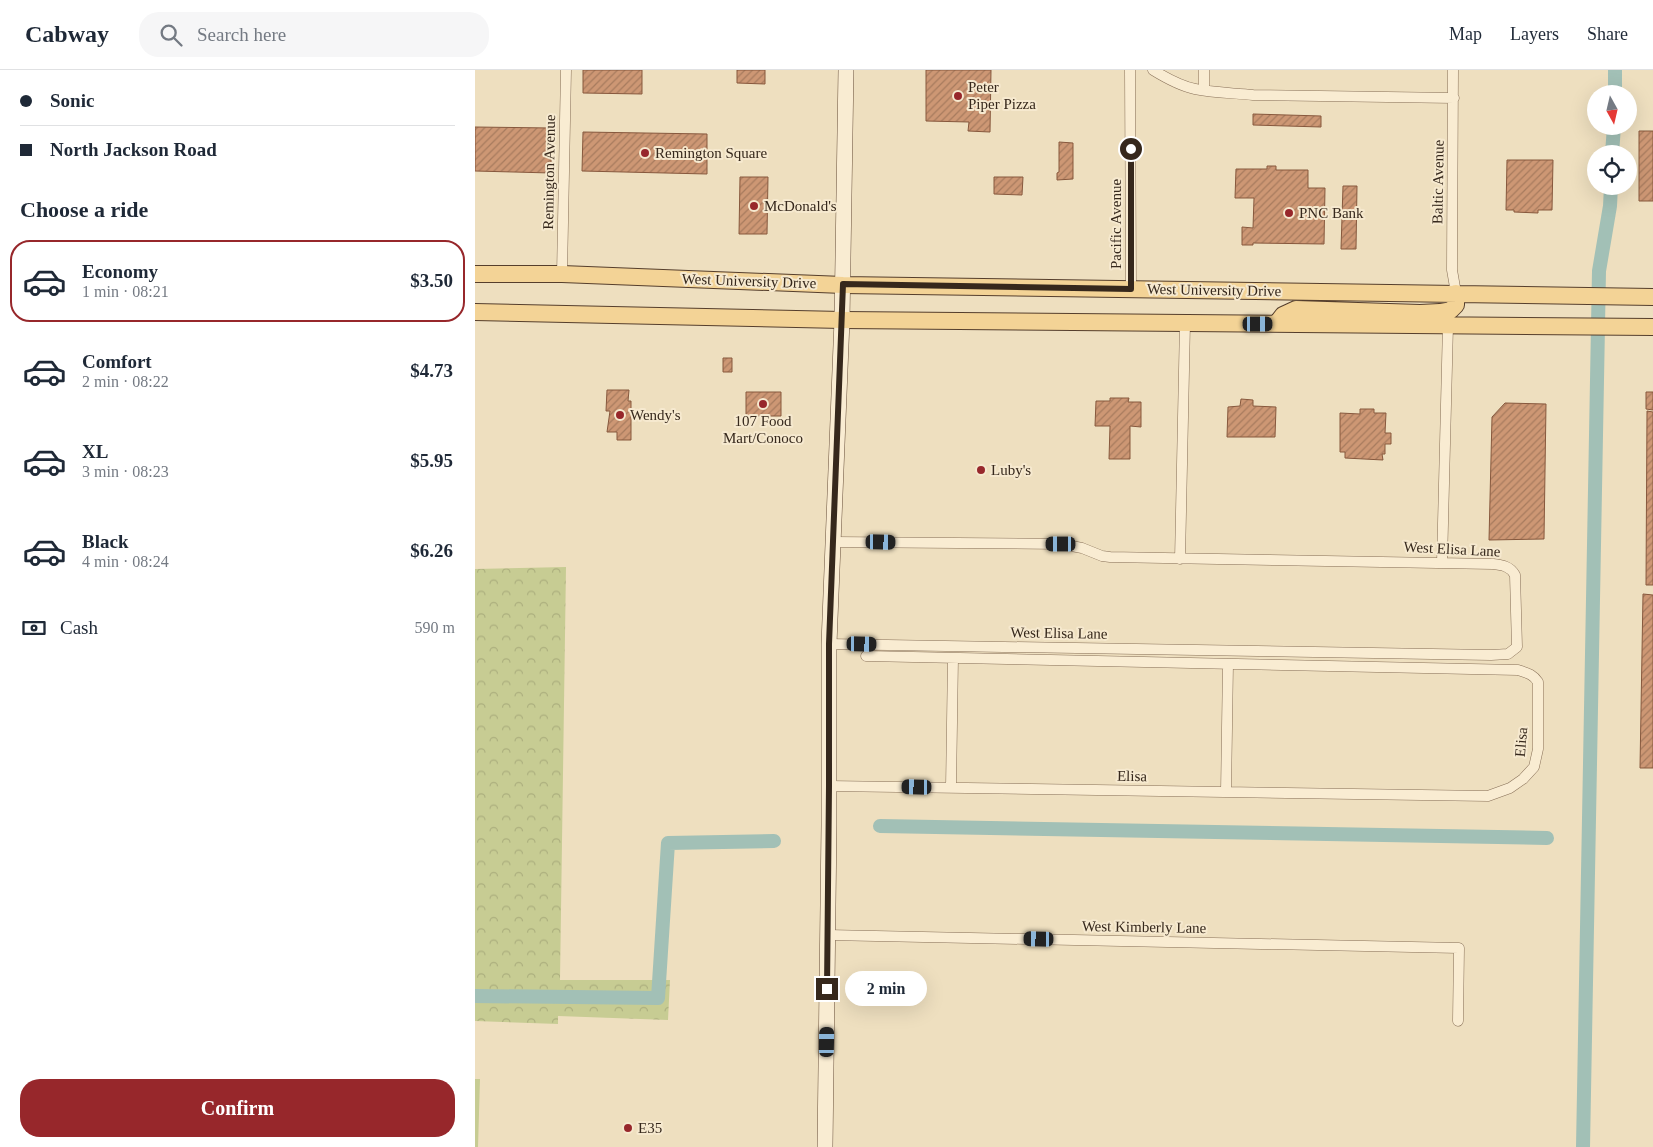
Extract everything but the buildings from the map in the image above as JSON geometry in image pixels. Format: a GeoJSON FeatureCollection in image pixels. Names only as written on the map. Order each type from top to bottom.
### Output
{"type":"FeatureCollection","features":[{"type":"Feature","properties":{"kind":"main road"},"geometry":{"type":"LineString","coordinates":[[825,1147],[829,644],[842,320],[846,70]]}},
{"type":"Feature","properties":{"kind":"main road","name":"West University Drive"},"geometry":{"type":"LineString","coordinates":[[475,274],[562,274],[843,284],[1653,297]]}},
{"type":"Feature","properties":{"kind":"main road"},"geometry":{"type":"LineString","coordinates":[[1276,324],[1283,315],[1296,309],[1396,313],[1440,312],[1451,310],[1457,305],[1457,294]]}},
{"type":"Feature","properties":{"kind":"main road"},"geometry":{"type":"LineString","coordinates":[[475,312],[842,320],[1448,326],[1626,327],[1653,325]]}},
{"type":"Feature","properties":{"kind":"street","name":"Remington Avenue"},"geometry":{"type":"LineString","coordinates":[[562,274],[566,70]]}},
{"type":"Feature","properties":{"kind":"street","name":"Pacific Avenue"},"geometry":{"type":"LineString","coordinates":[[1130,70],[1131,289]]}},
{"type":"Feature","properties":{"kind":"street"},"geometry":{"type":"LineString","coordinates":[[1153,70],[1165,78],[1195,89],[1253,95],[1454,98]]}},
{"type":"Feature","properties":{"kind":"street"},"geometry":{"type":"LineString","coordinates":[[1204,90],[1205,70]]}},
{"type":"Feature","properties":{"kind":"street","name":"Baltic Avenue"},"geometry":{"type":"LineString","coordinates":[[1453,70],[1452,270],[1457,294]]}},
{"type":"Feature","properties":{"kind":"street"},"geometry":{"type":"LineString","coordinates":[[1180,558],[1185,323]]}},
{"type":"Feature","properties":{"kind":"street"},"geometry":{"type":"LineString","coordinates":[[1442,563],[1448,326]]}},
{"type":"Feature","properties":{"kind":"street","name":"West Elisa Lane"},"geometry":{"type":"LineString","coordinates":[[829,644],[1491,655],[1508,654],[1517,647],[1515,575],[1513,570],[1504,565],[1110,557],[1082,548],[1061,544],[834,542]]}},
{"type":"Feature","properties":{"kind":"street","name":"Elisa"},"geometry":{"type":"LineString","coordinates":[[829,786],[1488,796],[1510,788],[1523,779],[1534,767],[1538,749],[1538,682],[1528,673],[1518,670],[866,656]]}},
{"type":"Feature","properties":{"kind":"street"},"geometry":{"type":"LineString","coordinates":[[951,788],[953,658]]}},
{"type":"Feature","properties":{"kind":"street"},"geometry":{"type":"LineString","coordinates":[[1226,792],[1228,664]]}},
{"type":"Feature","properties":{"kind":"street","name":"West Kimberly Lane"},"geometry":{"type":"LineString","coordinates":[[828,935],[1459,948],[1458,1021]]}},
{"type":"Feature","properties":{"kind":"green space"},"geometry":{"type":"Polygon","coordinates":[[[566,567],[560,980],[670,980],[668,1020],[558,1016],[558,1024],[475,1021],[475,569],[566,567]]]}},
{"type":"Feature","properties":{"kind":"green space"},"geometry":{"type":"Polygon","coordinates":[[[475,1079],[480,1079],[478,1147],[475,1147],[475,1079]]]}},
{"type":"Feature","properties":{"kind":"waterway"},"geometry":{"type":"LineString","coordinates":[[1615,70],[1615,85]]}},
{"type":"Feature","properties":{"kind":"waterway"},"geometry":{"type":"LineString","coordinates":[[1613,135],[1613,145]]}},
{"type":"Feature","properties":{"kind":"waterway"},"geometry":{"type":"LineString","coordinates":[[1583,1147],[1599,271],[1611,195]]}},
{"type":"Feature","properties":{"kind":"waterway"},"geometry":{"type":"LineString","coordinates":[[880,826],[1547,838]]}},
{"type":"Feature","properties":{"kind":"waterway"},"geometry":{"type":"LineString","coordinates":[[475,996],[658,998],[668,843],[774,841]]}},
{"type":"Feature","properties":{"kind":"place","name":"Peter Piper Pizza"},"geometry":{"type":"Point","coordinates":[958,96]}},
{"type":"Feature","properties":{"kind":"place","name":"Remington Square"},"geometry":{"type":"Point","coordinates":[645,153]}},
{"type":"Feature","properties":{"kind":"place","name":"McDonald's"},"geometry":{"type":"Point","coordinates":[754,206]}},
{"type":"Feature","properties":{"kind":"place","name":"PNC Bank"},"geometry":{"type":"Point","coordinates":[1289,213]}},
{"type":"Feature","properties":{"kind":"place","name":"107 Food Mart/Conoco"},"geometry":{"type":"Point","coordinates":[763,404]}},
{"type":"Feature","properties":{"kind":"place","name":"Wendy's"},"geometry":{"type":"Point","coordinates":[620,415]}},
{"type":"Feature","properties":{"kind":"place","name":"Luby's"},"geometry":{"type":"Point","coordinates":[981,470]}},
{"type":"Feature","properties":{"kind":"place","name":"E35"},"geometry":{"type":"Point","coordinates":[628,1128]}},
{"type":"Feature","properties":{"kind":"route"},"geometry":{"type":"LineString","coordinates":[[827,989],[829,644],[843,284],[1131,289],[1131,149]]}}]}
